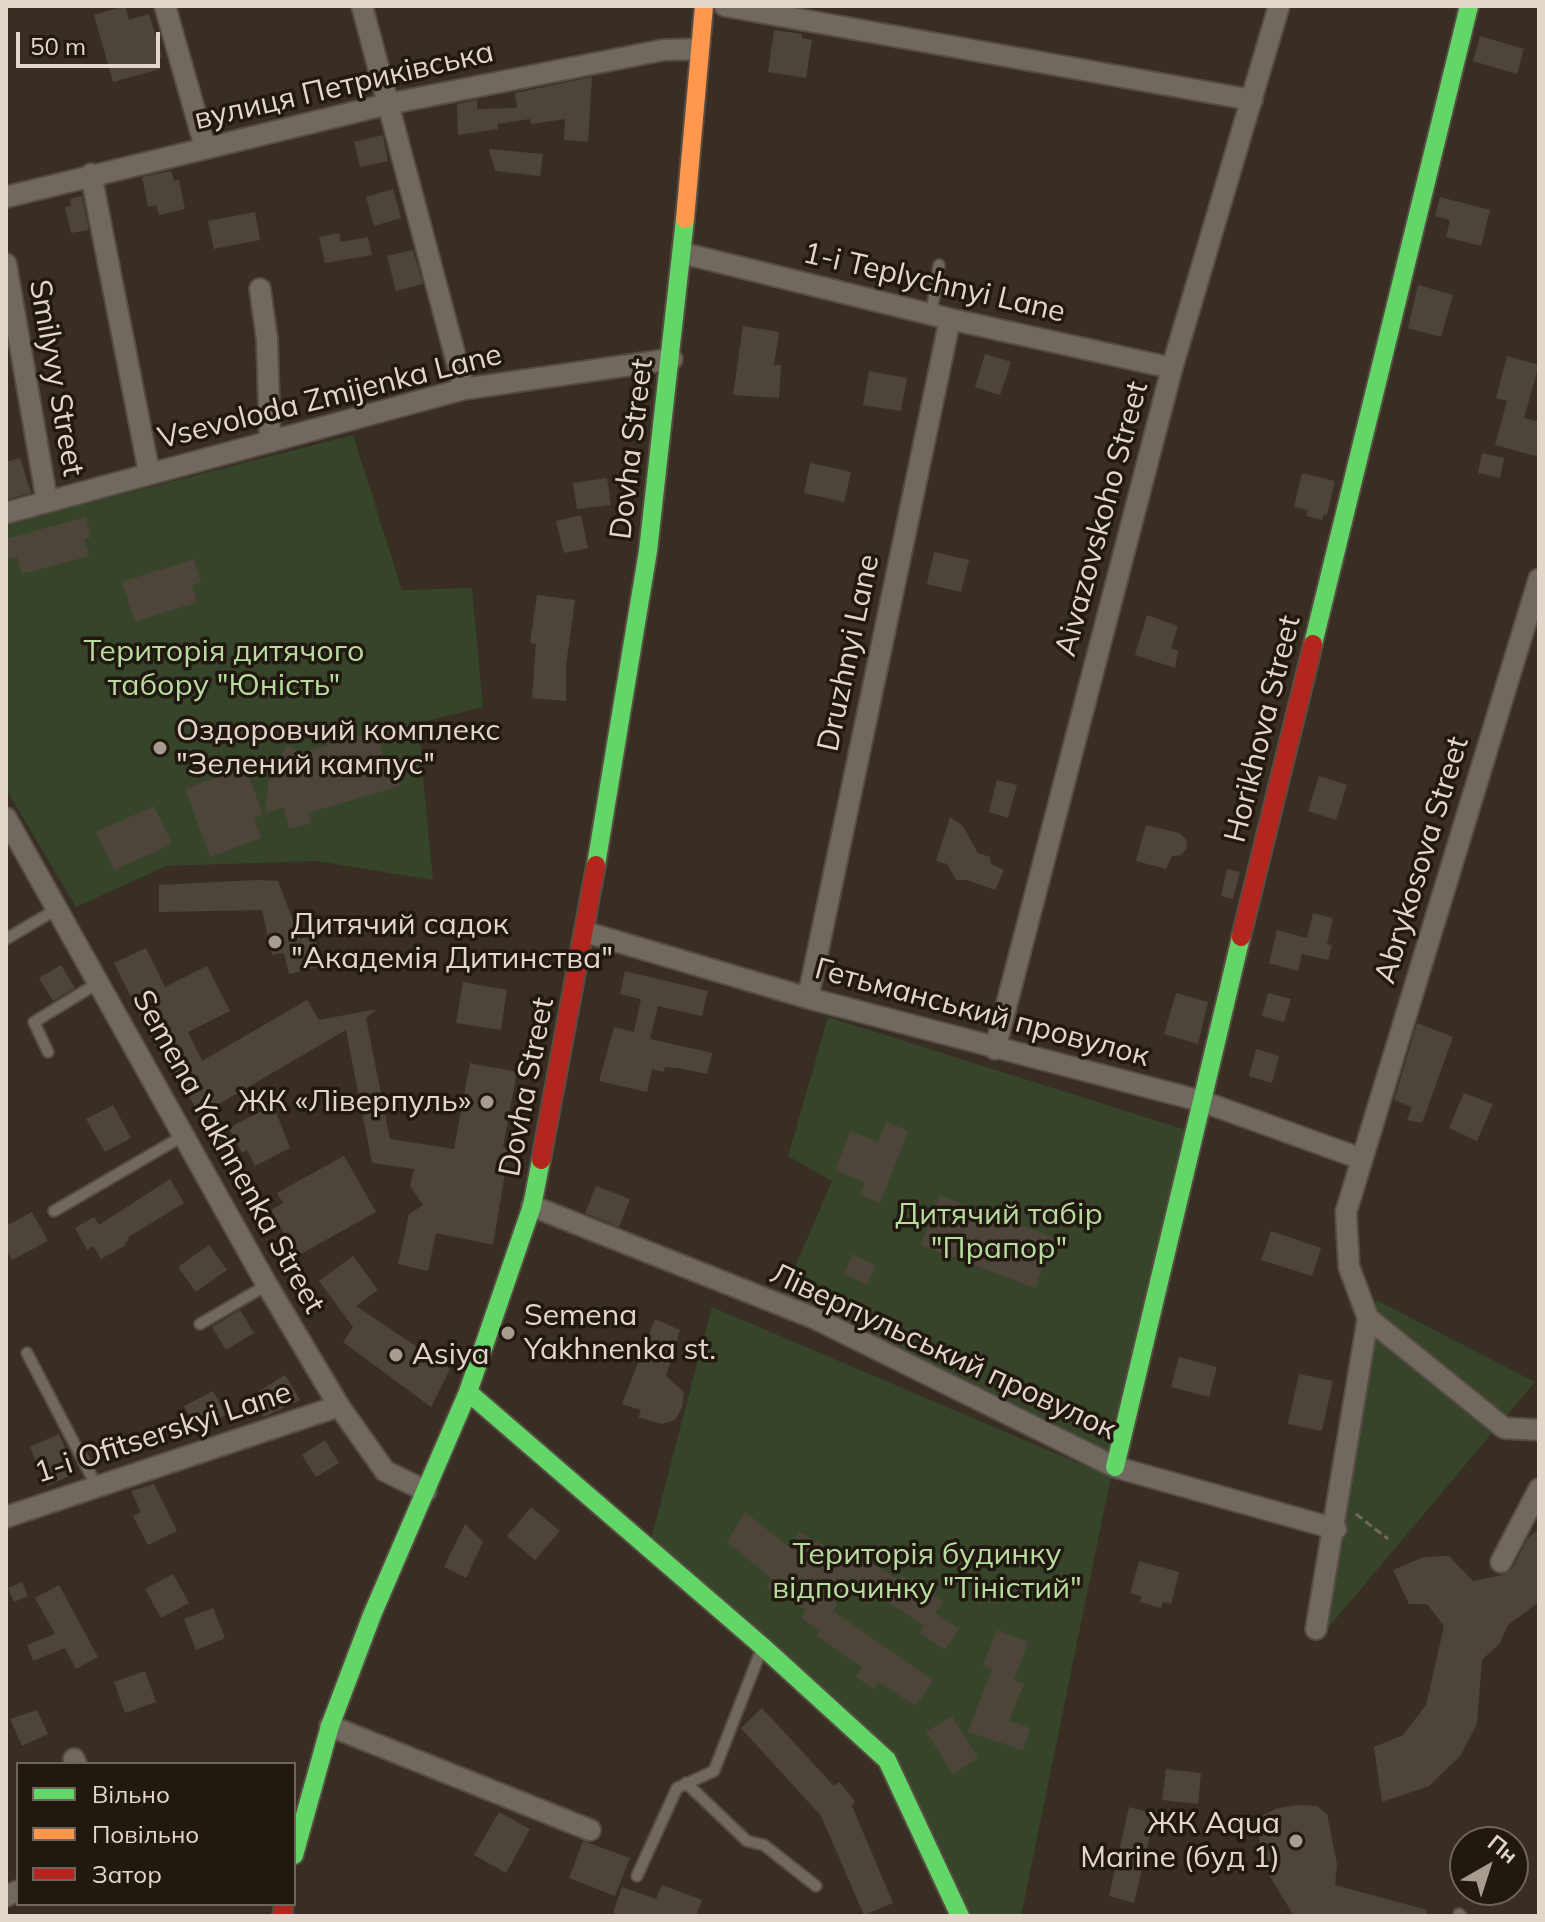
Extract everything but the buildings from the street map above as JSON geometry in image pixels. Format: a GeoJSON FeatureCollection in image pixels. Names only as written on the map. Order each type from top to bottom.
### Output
{"type":"FeatureCollection","features":[{"type":"Feature","properties":{"kind":"street"},"geometry":{"type":"LineString","coordinates":[[165,6],[205,147]]}},
{"type":"Feature","properties":{"kind":"street"},"geometry":{"type":"LineString","coordinates":[[362,6],[464,389]]}},
{"type":"Feature","properties":{"kind":"street","name":"Dovha Street"},"geometry":{"type":"LineString","coordinates":[[296,1848],[330,1726],[468,1392],[532,1206],[585,932],[648,551],[672,359],[704,6]]}},
{"type":"Feature","properties":{"kind":"street"},"geometry":{"type":"LineString","coordinates":[[725,6],[1252,100]]}},
{"type":"Feature","properties":{"kind":"street","name":"Aivazovskoho Street"},"geometry":{"type":"LineString","coordinates":[[995,1049],[1172,368],[1279,6]]}},
{"type":"Feature","properties":{"kind":"street","name":"Horikhova Street"},"geometry":{"type":"LineString","coordinates":[[1115,1467],[1201,1101],[1469,6]]}},
{"type":"Feature","properties":{"kind":"street","name":"вулиця Петриківська"},"geometry":{"type":"LineString","coordinates":[[6,197],[388,104],[663,50],[699,49]]}},
{"type":"Feature","properties":{"kind":"street"},"geometry":{"type":"LineString","coordinates":[[91,174],[149,472]]}},
{"type":"Feature","properties":{"kind":"street","name":"1-i Teplychnyi Lane"},"geometry":{"type":"LineString","coordinates":[[682,253],[941,317],[1172,368]]}},
{"type":"Feature","properties":{"kind":"street","name":"Smilyvy Street"},"geometry":{"type":"LineString","coordinates":[[6,264],[47,501]]}},
{"type":"Feature","properties":{"kind":"street"},"geometry":{"type":"LineString","coordinates":[[260,289],[267,339],[270,440]]}},
{"type":"Feature","properties":{"kind":"street","name":"Druzhnyi Lane"},"geometry":{"type":"LineString","coordinates":[[808,998],[941,317]]}},
{"type":"Feature","properties":{"kind":"street","name":"Vsevoloda Zmijenka Lane"},"geometry":{"type":"LineString","coordinates":[[6,513],[464,389],[672,359]]}},
{"type":"Feature","properties":{"kind":"street","name":"Abrykosova Street"},"geometry":{"type":"LineString","coordinates":[[1368,1318],[1349,1267],[1346,1212],[1539,579]]}},
{"type":"Feature","properties":{"kind":"street","name":"Semena Yakhnenka Street"},"geometry":{"type":"LineString","coordinates":[[6,818],[267,1285],[339,1406],[385,1471],[426,1491]]}},
{"type":"Feature","properties":{"kind":"street","name":"Гетьманський провулок"},"geometry":{"type":"LineString","coordinates":[[585,932],[808,998],[1201,1101],[1362,1159]]}},
{"type":"Feature","properties":{"kind":"street","name":"Ліверпульський провулок"},"geometry":{"type":"LineString","coordinates":[[532,1206],[814,1318],[1115,1467],[1336,1529]]}},
{"type":"Feature","properties":{"kind":"street"},"geometry":{"type":"LineString","coordinates":[[1368,1318],[1504,1428],[1539,1430]]}},
{"type":"Feature","properties":{"kind":"street"},"geometry":{"type":"LineString","coordinates":[[1316,1629],[1336,1529],[1368,1318]]}},
{"type":"Feature","properties":{"kind":"street"},"geometry":{"type":"LineString","coordinates":[[468,1392],[762,1646],[887,1760],[960,1916]]}},
{"type":"Feature","properties":{"kind":"street","name":"1-i Ofitserskyi Lane"},"geometry":{"type":"LineString","coordinates":[[6,1517],[339,1406]]}},
{"type":"Feature","properties":{"kind":"street"},"geometry":{"type":"LineString","coordinates":[[1501,1562],[1539,1489]]}},
{"type":"Feature","properties":{"kind":"street"},"geometry":{"type":"LineString","coordinates":[[330,1726],[590,1830]]}},
{"type":"Feature","properties":{"kind":"lane"},"geometry":{"type":"LineString","coordinates":[[939,265],[941,317]]}},
{"type":"Feature","properties":{"kind":"lane"},"geometry":{"type":"LineString","coordinates":[[6,939],[57,909]]}},
{"type":"Feature","properties":{"kind":"lane"},"geometry":{"type":"LineString","coordinates":[[48,1052],[34,1022],[98,983]]}},
{"type":"Feature","properties":{"kind":"lane"},"geometry":{"type":"LineString","coordinates":[[54,1211],[183,1136]]}},
{"type":"Feature","properties":{"kind":"lane"},"geometry":{"type":"LineString","coordinates":[[200,1324],[267,1285]]}},
{"type":"Feature","properties":{"kind":"lane"},"geometry":{"type":"LineString","coordinates":[[27,1353],[97,1487]]}},
{"type":"Feature","properties":{"kind":"lane"},"geometry":{"type":"LineString","coordinates":[[637,1876],[677,1788],[714,1771],[762,1646]]}},
{"type":"Feature","properties":{"kind":"lane"},"geometry":{"type":"LineString","coordinates":[[686,1783],[747,1841],[764,1845],[816,1886]]}},
{"type":"Feature","properties":{"kind":"path"},"geometry":{"type":"LineString","coordinates":[[1339,1502],[1388,1539]]}},
{"type":"Feature","properties":{"kind":"green space","name":"Територія дитячого табору \"Юність\""},"geometry":{"type":"Polygon","coordinates":[[[353,435],[402,590],[472,588],[483,707],[418,723],[433,880],[317,861],[166,866],[76,907],[6,789],[6,524],[353,435]]]}},
{"type":"Feature","properties":{"kind":"green space","name":"Дитячий табір \"Прапор\""},"geometry":{"type":"Polygon","coordinates":[[[828,1017],[1186,1130],[1111,1457],[782,1297],[832,1181],[788,1156],[828,1017]]]}},
{"type":"Feature","properties":{"kind":"green space"},"geometry":{"type":"Polygon","coordinates":[[[1376,1300],[1535,1382],[1328,1628],[1376,1300]]]}},
{"type":"Feature","properties":{"kind":"green space","name":"Територія будинку відпочинку \"Тіністий\""},"geometry":{"type":"Polygon","coordinates":[[[712,1307],[1111,1477],[1021,1916],[968,1916],[893,1755],[650,1543],[712,1307]]]}},
{"type":"Feature","properties":{"kind":"traffic: fast"},"geometry":{"type":"LineString","coordinates":[[1313,644],[1469,6]]}},
{"type":"Feature","properties":{"kind":"traffic: fast"},"geometry":{"type":"LineString","coordinates":[[596,865],[648,551],[685,219]]}},
{"type":"Feature","properties":{"kind":"traffic: fast"},"geometry":{"type":"LineString","coordinates":[[1115,1467],[1241,937]]}},
{"type":"Feature","properties":{"kind":"traffic: fast"},"geometry":{"type":"LineString","coordinates":[[296,1848],[330,1726],[372,1615],[468,1392],[532,1206],[541,1160]]}},
{"type":"Feature","properties":{"kind":"traffic: fast"},"geometry":{"type":"LineString","coordinates":[[468,1392],[762,1646],[887,1760],[960,1916]]}},
{"type":"Feature","properties":{"kind":"traffic: slow"},"geometry":{"type":"LineString","coordinates":[[685,219],[704,6]]}},
{"type":"Feature","properties":{"kind":"traffic: jam"},"geometry":{"type":"LineString","coordinates":[[1241,937],[1313,644]]}},
{"type":"Feature","properties":{"kind":"traffic: jam"},"geometry":{"type":"LineString","coordinates":[[541,1160],[596,865]]}},
{"type":"Feature","properties":{"kind":"traffic: jam"},"geometry":{"type":"LineString","coordinates":[[282,1916],[284,1906]]}},
{"type":"Feature","properties":{"kind":"place","name":"Оздоровчий комплекс \"Зелений кампус\""},"geometry":{"type":"Point","coordinates":[160,748]}},
{"type":"Feature","properties":{"kind":"place","name":"Дитячий садок \"Академія Дитинства\""},"geometry":{"type":"Point","coordinates":[275,942]}},
{"type":"Feature","properties":{"kind":"place","name":"ЖК «Ліверпуль»"},"geometry":{"type":"Point","coordinates":[487,1102]}},
{"type":"Feature","properties":{"kind":"place","name":"Semena Yakhnenka st."},"geometry":{"type":"Point","coordinates":[508,1333]}},
{"type":"Feature","properties":{"kind":"place","name":"Asiya"},"geometry":{"type":"Point","coordinates":[396,1355]}},
{"type":"Feature","properties":{"kind":"place","name":"ЖК Aqua Marine (буд 1)"},"geometry":{"type":"Point","coordinates":[1296,1841]}}]}
